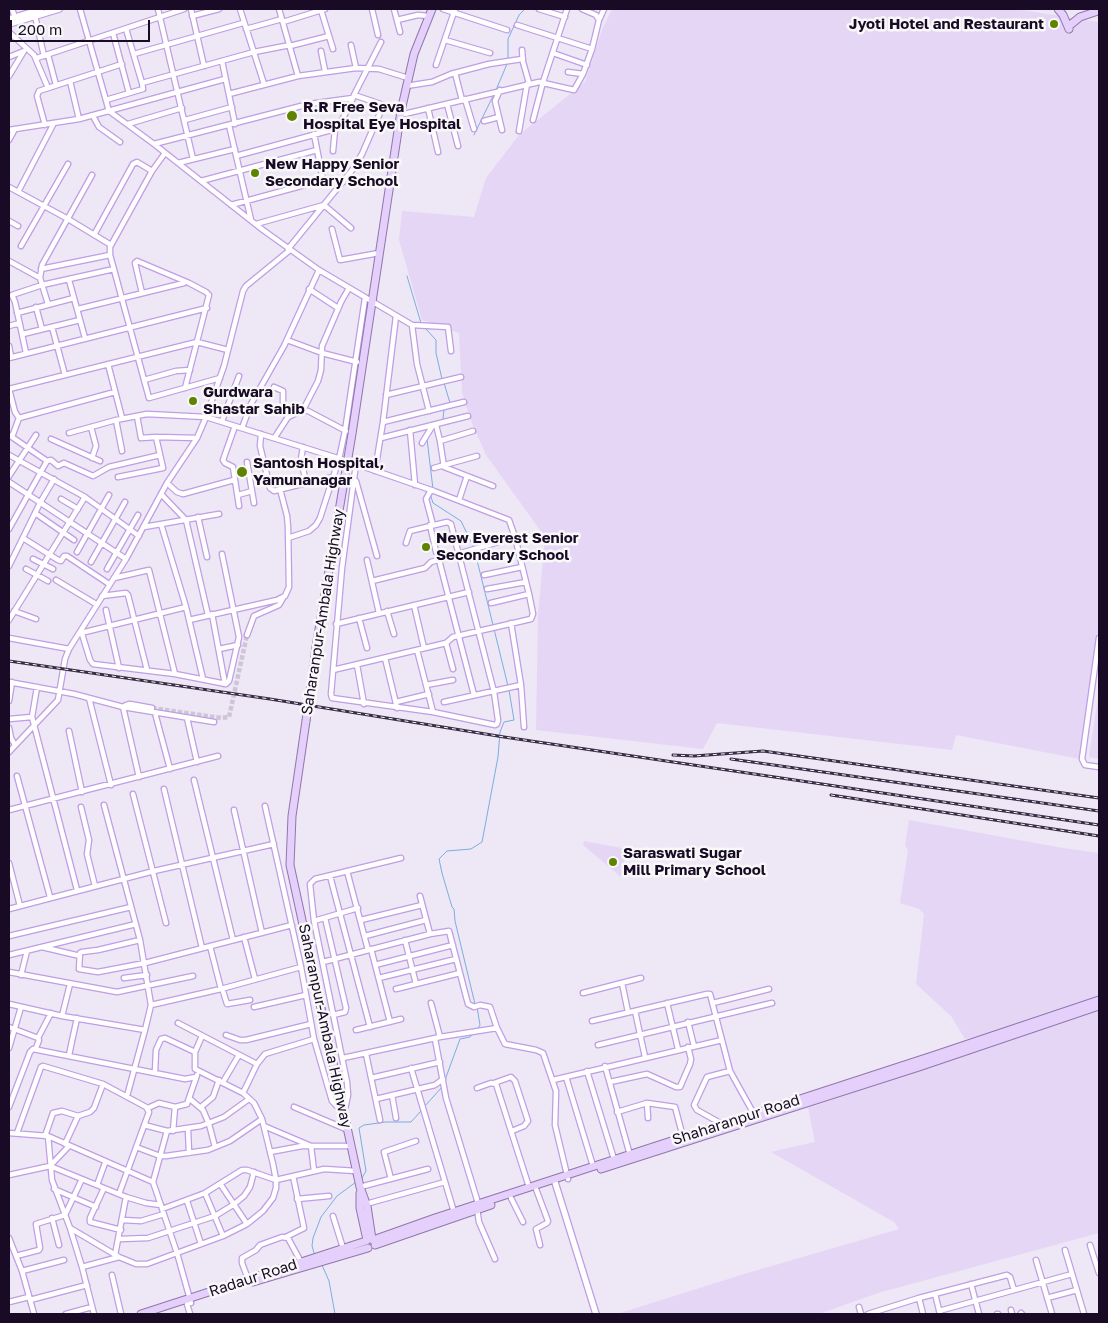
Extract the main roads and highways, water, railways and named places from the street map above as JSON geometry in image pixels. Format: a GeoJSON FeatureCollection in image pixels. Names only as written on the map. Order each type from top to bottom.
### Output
{"type":"FeatureCollection","features":[{"type":"Feature","properties":{"kind":"main road","name":"Saharanpur-Ambala Highway"},"geometry":{"type":"LineString","coordinates":[[370,1242],[366,1204],[360,1187],[344,1114],[290,865],[289,849],[316,647],[368,300],[379,253],[400,113],[414,54],[432,9]]}},
{"type":"Feature","properties":{"kind":"main road"},"geometry":{"type":"LineString","coordinates":[[1058,9],[1069,28],[1080,17],[1098,11]]}},
{"type":"Feature","properties":{"kind":"main road"},"geometry":{"type":"LineString","coordinates":[[1086,9],[1098,11]]}},
{"type":"Feature","properties":{"kind":"main road","name":"Shaharanpur Road"},"geometry":{"type":"LineString","coordinates":[[370,1242],[755,1116],[1099,1000]]}},
{"type":"Feature","properties":{"kind":"main road","name":"Shaharanpur Road"},"geometry":{"type":"LineString","coordinates":[[568,1177],[593,1166],[722,1124],[919,1067],[1099,1006]]}},
{"type":"Feature","properties":{"kind":"main road","name":"Saharanpur-Ambala Highway"},"geometry":{"type":"LineString","coordinates":[[360,1187],[360,1208],[370,1242]]}},
{"type":"Feature","properties":{"kind":"main road","name":"Shaharanpur Road"},"geometry":{"type":"LineString","coordinates":[[370,1242],[454,1212],[511,1198],[533,1188]]}},
{"type":"Feature","properties":{"kind":"main road","name":"Radaur Road"},"geometry":{"type":"LineString","coordinates":[[323,1258],[343,1248],[370,1242]]}},
{"type":"Feature","properties":{"kind":"main road","name":"Radaur Road"},"geometry":{"type":"LineString","coordinates":[[156,1314],[370,1242]]}},
{"type":"Feature","properties":{"kind":"main road","name":"Radaur Road"},"geometry":{"type":"LineString","coordinates":[[141,1314],[190,1302],[248,1279],[300,1262],[312,1261]]}},
{"type":"Feature","properties":{"kind":"waterway"},"geometry":{"type":"LineString","coordinates":[[508,60],[508,39],[519,15],[525,9]]}},
{"type":"Feature","properties":{"kind":"waterway"},"geometry":{"type":"LineString","coordinates":[[496,90],[507,64]]}},
{"type":"Feature","properties":{"kind":"waterway"},"geometry":{"type":"LineString","coordinates":[[474,135],[494,94]]}},
{"type":"Feature","properties":{"kind":"waterway"},"geometry":{"type":"LineString","coordinates":[[407,276],[421,323]]}},
{"type":"Feature","properties":{"kind":"waterway"},"geometry":{"type":"LineString","coordinates":[[425,328],[436,340],[436,353],[442,379]]}},
{"type":"Feature","properties":{"kind":"waterway"},"geometry":{"type":"LineString","coordinates":[[444,383],[449,405]]}},
{"type":"Feature","properties":{"kind":"waterway"},"geometry":{"type":"LineString","coordinates":[[443,419],[444,409]]}},
{"type":"Feature","properties":{"kind":"waterway"},"geometry":{"type":"LineString","coordinates":[[427,439],[433,489]]}},
{"type":"Feature","properties":{"kind":"waterway"},"geometry":{"type":"LineString","coordinates":[[432,493],[433,503],[461,521],[474,548]]}},
{"type":"Feature","properties":{"kind":"waterway"},"geometry":{"type":"LineString","coordinates":[[475,552],[493,625]]}},
{"type":"Feature","properties":{"kind":"waterway"},"geometry":{"type":"LineString","coordinates":[[494,629],[508,686]]}},
{"type":"Feature","properties":{"kind":"waterway"},"geometry":{"type":"LineString","coordinates":[[475,1004],[455,921],[454,909],[439,859],[447,851],[471,849],[482,842],[498,757],[500,732],[504,722],[514,720],[509,690]]}},
{"type":"Feature","properties":{"kind":"waterway"},"geometry":{"type":"LineString","coordinates":[[477,1007],[480,1025],[477,1030]]}},
{"type":"Feature","properties":{"kind":"waterway"},"geometry":{"type":"LineString","coordinates":[[445,1080],[460,1039],[470,1037],[473,1034]]}},
{"type":"Feature","properties":{"kind":"waterway"},"geometry":{"type":"LineString","coordinates":[[424,1107],[443,1086]]}},
{"type":"Feature","properties":{"kind":"waterway"},"geometry":{"type":"LineString","coordinates":[[362,1178],[366,1171],[359,1128],[364,1125],[386,1122],[411,1122],[421,1111]]}},
{"type":"Feature","properties":{"kind":"waterway"},"geometry":{"type":"LineString","coordinates":[[315,1256],[312,1246],[313,1238],[321,1217],[337,1196],[356,1182]]}},
{"type":"Feature","properties":{"kind":"waterway"},"geometry":{"type":"LineString","coordinates":[[322,1265],[329,1281],[335,1314]]}},
{"type":"Feature","properties":{"kind":"tunnel"},"geometry":{"type":"LineString","coordinates":[[152,708],[221,718],[229,717],[247,635]]}},
{"type":"Feature","properties":{"kind":"railway"},"geometry":{"type":"LineString","coordinates":[[9,661],[270,699],[504,737],[1099,825]]}},
{"type":"Feature","properties":{"kind":"railway"},"geometry":{"type":"LineString","coordinates":[[673,755],[694,756],[763,751],[1099,798]]}},
{"type":"Feature","properties":{"kind":"railway"},"geometry":{"type":"LineString","coordinates":[[731,759],[1099,811]]}},
{"type":"Feature","properties":{"kind":"railway"},"geometry":{"type":"LineString","coordinates":[[831,795],[1099,836]]}},
{"type":"Feature","properties":{"kind":"place","name":"Jyoti Hotel and Restaurant"},"geometry":{"type":"Point","coordinates":[1054,24]}},
{"type":"Feature","properties":{"kind":"place","name":"R.R Free Seva Hospital Eye Hospital"},"geometry":{"type":"Point","coordinates":[292,116]}},
{"type":"Feature","properties":{"kind":"place","name":"New Happy Senior Secondary School"},"geometry":{"type":"Point","coordinates":[255,173]}},
{"type":"Feature","properties":{"kind":"place","name":"Gurdwara Shastar Sahib"},"geometry":{"type":"Point","coordinates":[193,401]}},
{"type":"Feature","properties":{"kind":"place","name":"Santosh Hospital, Yamunanagar"},"geometry":{"type":"Point","coordinates":[242,472]}},
{"type":"Feature","properties":{"kind":"place","name":"New Everest Senior Secondary School"},"geometry":{"type":"Point","coordinates":[426,547]}},
{"type":"Feature","properties":{"kind":"place","name":"Saraswati Sugar Mill Primary School"},"geometry":{"type":"Point","coordinates":[613,862]}}]}
